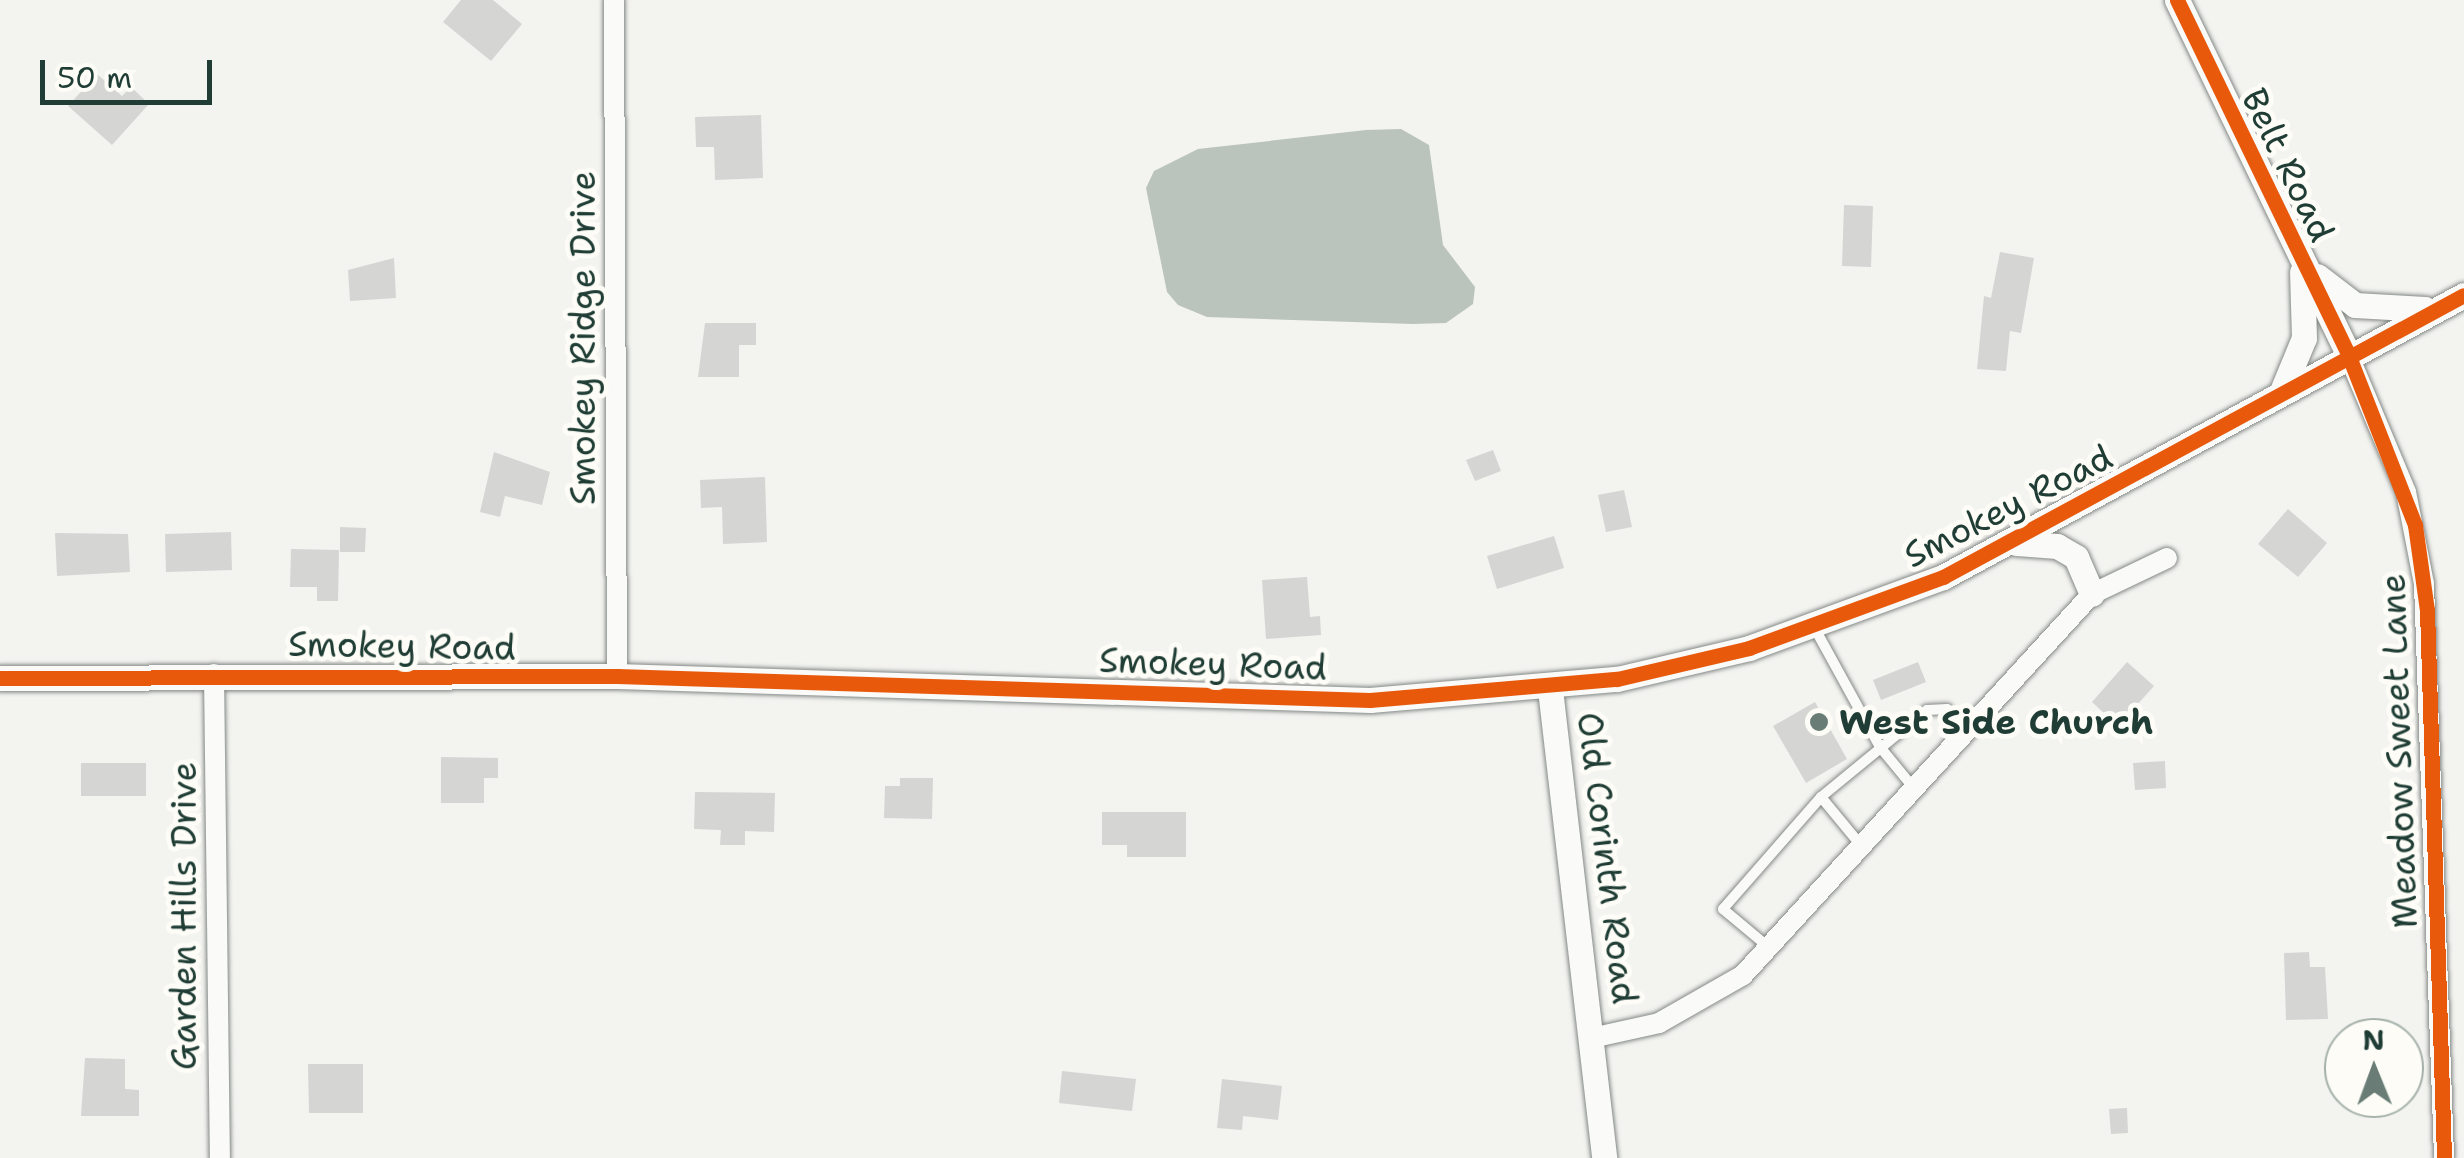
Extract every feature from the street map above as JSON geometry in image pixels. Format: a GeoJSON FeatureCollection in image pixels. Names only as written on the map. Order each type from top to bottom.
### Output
{"type":"FeatureCollection","features":[{"type":"Feature","properties":{"kind":"street","name":"Smokey Ridge Drive"},"geometry":{"type":"LineString","coordinates":[[614,0],[617,676]]}},
{"type":"Feature","properties":{"kind":"street","name":"Belt Road"},"geometry":{"type":"LineString","coordinates":[[2177,0],[2348,354]]}},
{"type":"Feature","properties":{"kind":"street"},"geometry":{"type":"LineString","coordinates":[[2300,258],[2330,292],[2354,305],[2412,313],[2454,300]]}},
{"type":"Feature","properties":{"kind":"street"},"geometry":{"type":"LineString","coordinates":[[2282,391],[2304,338],[2300,258]]}},
{"type":"Feature","properties":{"kind":"street","name":"Smokey Road"},"geometry":{"type":"LineString","coordinates":[[0,678],[214,674],[617,676],[1370,700],[1550,689],[1684,665],[1814,627],[2017,543],[2348,354],[2454,300]]}},
{"type":"Feature","properties":{"kind":"street","name":"Meadow Sweet Lane"},"geometry":{"type":"LineString","coordinates":[[2348,354],[2406,492],[2424,584],[2444,1158]]}},
{"type":"Feature","properties":{"kind":"street"},"geometry":{"type":"LineString","coordinates":[[2017,543],[2057,546],[2076,557],[2092,594]]}},
{"type":"Feature","properties":{"kind":"street","name":"Old Corinth Road"},"geometry":{"type":"LineString","coordinates":[[1596,1037],[1658,1022],[1713,996],[1766,945],[2092,594],[2167,558]]}},
{"type":"Feature","properties":{"kind":"street","name":"Garden Hills Drive"},"geometry":{"type":"LineString","coordinates":[[214,674],[220,1158]]}},
{"type":"Feature","properties":{"kind":"street","name":"Old Corinth Road"},"geometry":{"type":"LineString","coordinates":[[1550,689],[1596,1037],[1604,1158]]}},
{"type":"Feature","properties":{"kind":"lane"},"geometry":{"type":"LineString","coordinates":[[1814,627],[1880,747],[1912,786]]}},
{"type":"Feature","properties":{"kind":"lane"},"geometry":{"type":"LineString","coordinates":[[1766,945],[1723,909],[1820,797],[1927,710],[1947,709],[1959,734]]}},
{"type":"Feature","properties":{"kind":"lane"},"geometry":{"type":"LineString","coordinates":[[1820,797],[1860,843]]}},
{"type":"Feature","properties":{"kind":"shaded area"},"geometry":{"type":"Polygon","coordinates":[[[1401,129],[1429,145],[1443,245],[1475,287],[1473,304],[1446,323],[1413,324],[1207,317],[1178,305],[1167,292],[1146,188],[1154,171],[1198,149],[1401,129]]]}},
{"type":"Feature","properties":{"kind":"building"},"geometry":{"type":"Polygon","coordinates":[[[461,0],[493,0],[522,24],[491,61],[443,22],[461,0]]]}},
{"type":"Feature","properties":{"kind":"building"},"geometry":{"type":"Polygon","coordinates":[[[97,74],[122,96],[131,87],[149,104],[112,145],[68,106],[97,74]]]}},
{"type":"Feature","properties":{"kind":"building"},"geometry":{"type":"Polygon","coordinates":[[[761,115],[763,178],[715,180],[714,147],[696,147],[695,117],[761,115]]]}},
{"type":"Feature","properties":{"kind":"building"},"geometry":{"type":"Polygon","coordinates":[[[1844,205],[1873,206],[1871,267],[1842,266],[1844,205]]]}},
{"type":"Feature","properties":{"kind":"building"},"geometry":{"type":"Polygon","coordinates":[[[2000,252],[2034,258],[2021,333],[2010,331],[2006,371],[1977,369],[1984,296],[1991,298],[2000,252]]]}},
{"type":"Feature","properties":{"kind":"building"},"geometry":{"type":"Polygon","coordinates":[[[394,258],[396,298],[350,301],[348,270],[394,258]]]}},
{"type":"Feature","properties":{"kind":"building"},"geometry":{"type":"Polygon","coordinates":[[[705,323],[756,323],[756,345],[739,345],[739,377],[698,377],[705,323]]]}},
{"type":"Feature","properties":{"kind":"building"},"geometry":{"type":"Polygon","coordinates":[[[1493,450],[1501,471],[1475,481],[1466,460],[1493,450]]]}},
{"type":"Feature","properties":{"kind":"building"},"geometry":{"type":"Polygon","coordinates":[[[494,452],[550,472],[542,505],[505,496],[500,517],[480,512],[494,452]]]}},
{"type":"Feature","properties":{"kind":"building"},"geometry":{"type":"Polygon","coordinates":[[[765,477],[767,542],[723,544],[722,507],[701,508],[700,480],[765,477]]]}},
{"type":"Feature","properties":{"kind":"building"},"geometry":{"type":"Polygon","coordinates":[[[1624,490],[1632,527],[1606,532],[1598,495],[1624,490]]]}},
{"type":"Feature","properties":{"kind":"building"},"geometry":{"type":"Polygon","coordinates":[[[2288,509],[2327,543],[2298,577],[2258,544],[2288,509]]]}},
{"type":"Feature","properties":{"kind":"building"},"geometry":{"type":"Polygon","coordinates":[[[340,527],[366,528],[365,552],[340,552],[340,527]]]}},
{"type":"Feature","properties":{"kind":"building"},"geometry":{"type":"Polygon","coordinates":[[[231,532],[232,570],[166,572],[165,534],[231,532]]]}},
{"type":"Feature","properties":{"kind":"building"},"geometry":{"type":"Polygon","coordinates":[[[55,533],[128,534],[130,572],[57,576],[55,533]]]}},
{"type":"Feature","properties":{"kind":"building"},"geometry":{"type":"Polygon","coordinates":[[[1554,536],[1564,568],[1497,589],[1487,556],[1554,536]]]}},
{"type":"Feature","properties":{"kind":"building"},"geometry":{"type":"Polygon","coordinates":[[[291,549],[339,550],[338,601],[317,601],[317,587],[290,587],[291,549]]]}},
{"type":"Feature","properties":{"kind":"building"},"geometry":{"type":"Polygon","coordinates":[[[1307,577],[1310,617],[1320,616],[1321,635],[1266,639],[1262,580],[1307,577]]]}},
{"type":"Feature","properties":{"kind":"building"},"geometry":{"type":"Polygon","coordinates":[[[1918,662],[1926,682],[1881,700],[1873,680],[1918,662]]]}},
{"type":"Feature","properties":{"kind":"building"},"geometry":{"type":"Polygon","coordinates":[[[2127,662],[2154,686],[2118,726],[2092,702],[2127,662]]]}},
{"type":"Feature","properties":{"kind":"building"},"geometry":{"type":"Polygon","coordinates":[[[1815,702],[1847,759],[1806,783],[1773,726],[1815,702]]]}},
{"type":"Feature","properties":{"kind":"building"},"geometry":{"type":"Polygon","coordinates":[[[441,757],[498,758],[498,778],[484,778],[484,803],[441,803],[441,757]]]}},
{"type":"Feature","properties":{"kind":"building"},"geometry":{"type":"Polygon","coordinates":[[[2165,761],[2166,788],[2135,790],[2133,763],[2165,761]]]}},
{"type":"Feature","properties":{"kind":"building"},"geometry":{"type":"Polygon","coordinates":[[[81,763],[146,763],[146,796],[81,796],[81,763]]]}},
{"type":"Feature","properties":{"kind":"building"},"geometry":{"type":"Polygon","coordinates":[[[900,778],[933,778],[932,819],[884,818],[885,786],[900,786],[900,778]]]}},
{"type":"Feature","properties":{"kind":"building"},"geometry":{"type":"Polygon","coordinates":[[[695,792],[775,793],[774,832],[745,831],[745,845],[720,845],[721,830],[694,829],[695,792]]]}},
{"type":"Feature","properties":{"kind":"building"},"geometry":{"type":"Polygon","coordinates":[[[1102,812],[1186,812],[1186,857],[1127,857],[1127,845],[1102,845],[1102,812]]]}},
{"type":"Feature","properties":{"kind":"building"},"geometry":{"type":"Polygon","coordinates":[[[2309,952],[2310,967],[2325,967],[2328,1018],[2286,1020],[2284,953],[2309,952]]]}},
{"type":"Feature","properties":{"kind":"building"},"geometry":{"type":"Polygon","coordinates":[[[85,1058],[125,1059],[125,1089],[139,1090],[139,1116],[81,1116],[85,1058]]]}},
{"type":"Feature","properties":{"kind":"building"},"geometry":{"type":"Polygon","coordinates":[[[308,1064],[363,1064],[363,1113],[309,1113],[308,1064]]]}},
{"type":"Feature","properties":{"kind":"building"},"geometry":{"type":"Polygon","coordinates":[[[1062,1071],[1136,1079],[1132,1111],[1059,1103],[1062,1071]]]}},
{"type":"Feature","properties":{"kind":"building"},"geometry":{"type":"Polygon","coordinates":[[[1222,1079],[1282,1086],[1278,1120],[1243,1116],[1242,1130],[1217,1128],[1222,1079]]]}},
{"type":"Feature","properties":{"kind":"building"},"geometry":{"type":"Polygon","coordinates":[[[2127,1108],[2128,1133],[2111,1134],[2109,1109],[2127,1108]]]}},
{"type":"Feature","properties":{"kind":"cycle path"},"geometry":{"type":"LineString","coordinates":[[2177,0],[2348,354],[2415,525],[2427,610],[2444,1158]]}},
{"type":"Feature","properties":{"kind":"cycle path"},"geometry":{"type":"LineString","coordinates":[[0,678],[617,676],[1370,700],[1617,679],[1749,648],[1943,577],[2464,295]]}},
{"type":"Feature","properties":{"kind":"place","name":"West Side Church"},"geometry":{"type":"Point","coordinates":[1819,722]}}]}
